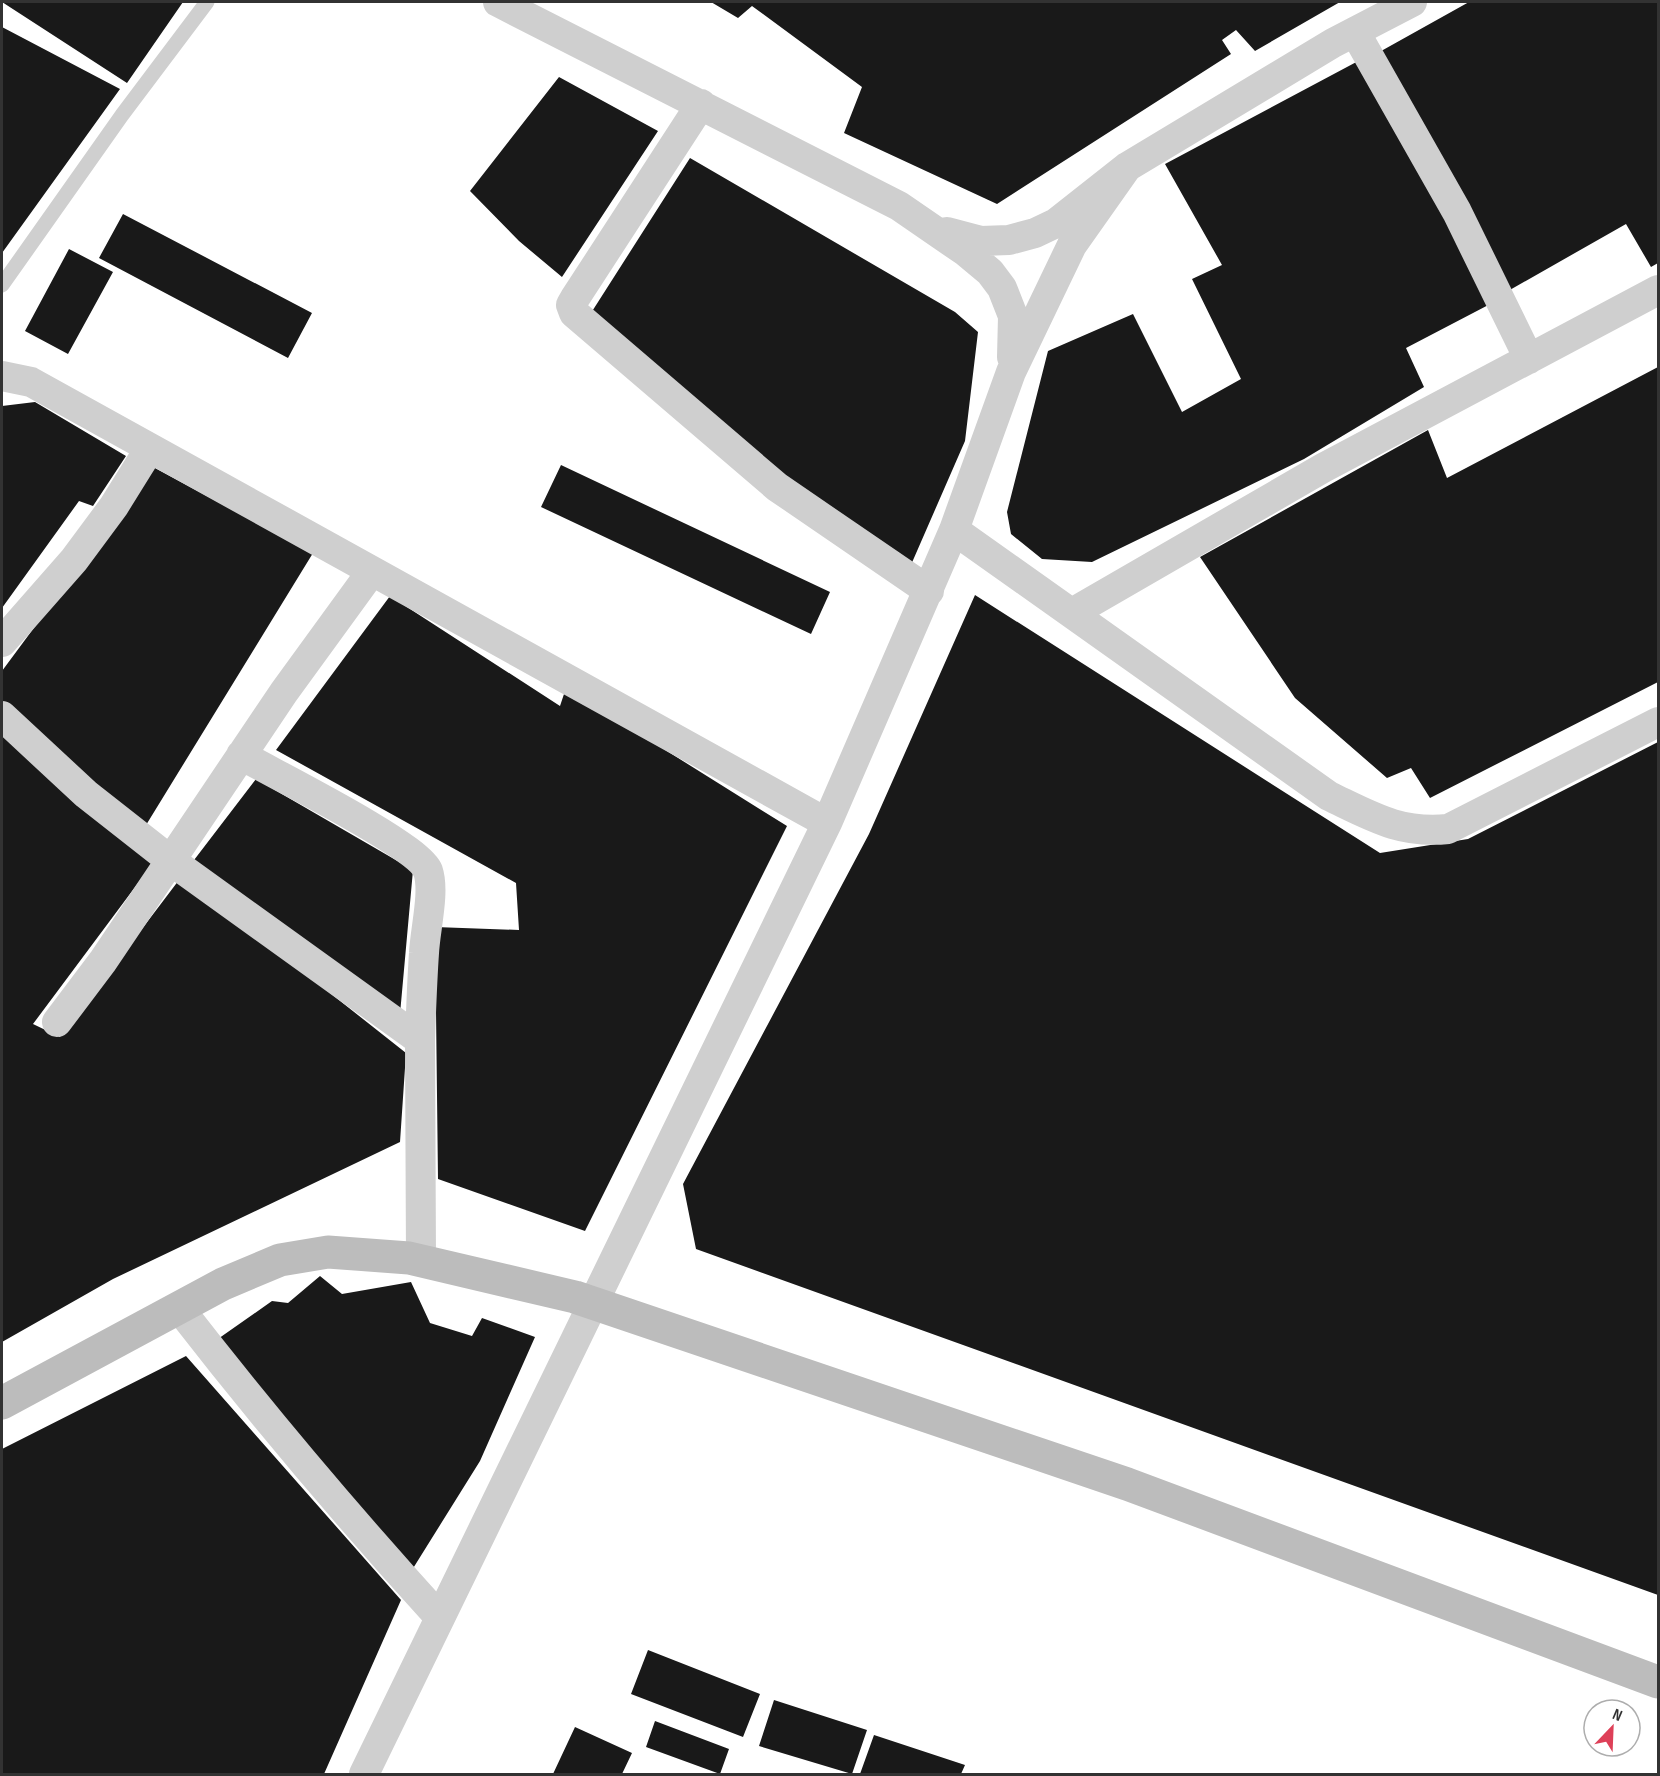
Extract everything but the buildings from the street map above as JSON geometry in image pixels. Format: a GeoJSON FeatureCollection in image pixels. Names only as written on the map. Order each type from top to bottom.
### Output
{"type":"FeatureCollection","features":[{"type":"Feature","properties":{"kind":"main road"},"geometry":{"type":"LineString","coordinates":[[2,1403],[113,1341],[223,1284],[280,1260],[328,1252],[421,1261],[595,1304],[1127,1484],[1659,1682]]}},
{"type":"Feature","properties":{"kind":"street"},"geometry":{"type":"LineString","coordinates":[[498,2],[899,206],[926,227],[966,252],[990,272],[1002,288],[1013,316],[1011,372]]}},
{"type":"Feature","properties":{"kind":"street"},"geometry":{"type":"LineString","coordinates":[[926,227],[981,241],[1009,240],[1035,233],[1056,223],[1127,167],[1355,32],[1412,2]]}},
{"type":"Feature","properties":{"kind":"street"},"geometry":{"type":"LineString","coordinates":[[1355,32],[1457,212],[1529,358]]}},
{"type":"Feature","properties":{"kind":"street"},"geometry":{"type":"LineString","coordinates":[[701,104],[575,298],[571,305],[574,314],[777,487],[928,591]]}},
{"type":"Feature","properties":{"kind":"street"},"geometry":{"type":"LineString","coordinates":[[364,1774],[595,1304],[827,823],[954,530],[1011,372],[1072,245],[1127,167]]}},
{"type":"Feature","properties":{"kind":"street"},"geometry":{"type":"LineString","coordinates":[[1072,613],[1323,468],[1659,290]]}},
{"type":"Feature","properties":{"kind":"street"},"geometry":{"type":"LineString","coordinates":[[2,376],[31,382],[827,823]]}},
{"type":"Feature","properties":{"kind":"street"},"geometry":{"type":"LineString","coordinates":[[2,642],[74,560],[114,506],[150,448]]}},
{"type":"Feature","properties":{"kind":"street"},"geometry":{"type":"LineString","coordinates":[[954,530],[1329,796],[1387,825],[1424,832],[1448,830],[1659,722]]}},
{"type":"Feature","properties":{"kind":"street"},"geometry":{"type":"LineString","coordinates":[[57,1022],[103,962],[241,755],[372,571]]}},
{"type":"Feature","properties":{"kind":"street"},"geometry":{"type":"LineString","coordinates":[[2,717],[86,794],[170,860],[420,1040]]}},
{"type":"Feature","properties":{"kind":"street"},"geometry":{"type":"LineString","coordinates":[[241,755],[383,835],[418,857],[428,870],[430,889],[420,1040],[421,1261]]}},
{"type":"Feature","properties":{"kind":"street"},"geometry":{"type":"LineString","coordinates":[[179,1308],[363,1534],[440,1618]]}},
{"type":"Feature","properties":{"kind":"lane"},"geometry":{"type":"LineString","coordinates":[[2,285],[122,115],[207,2]]}}]}
